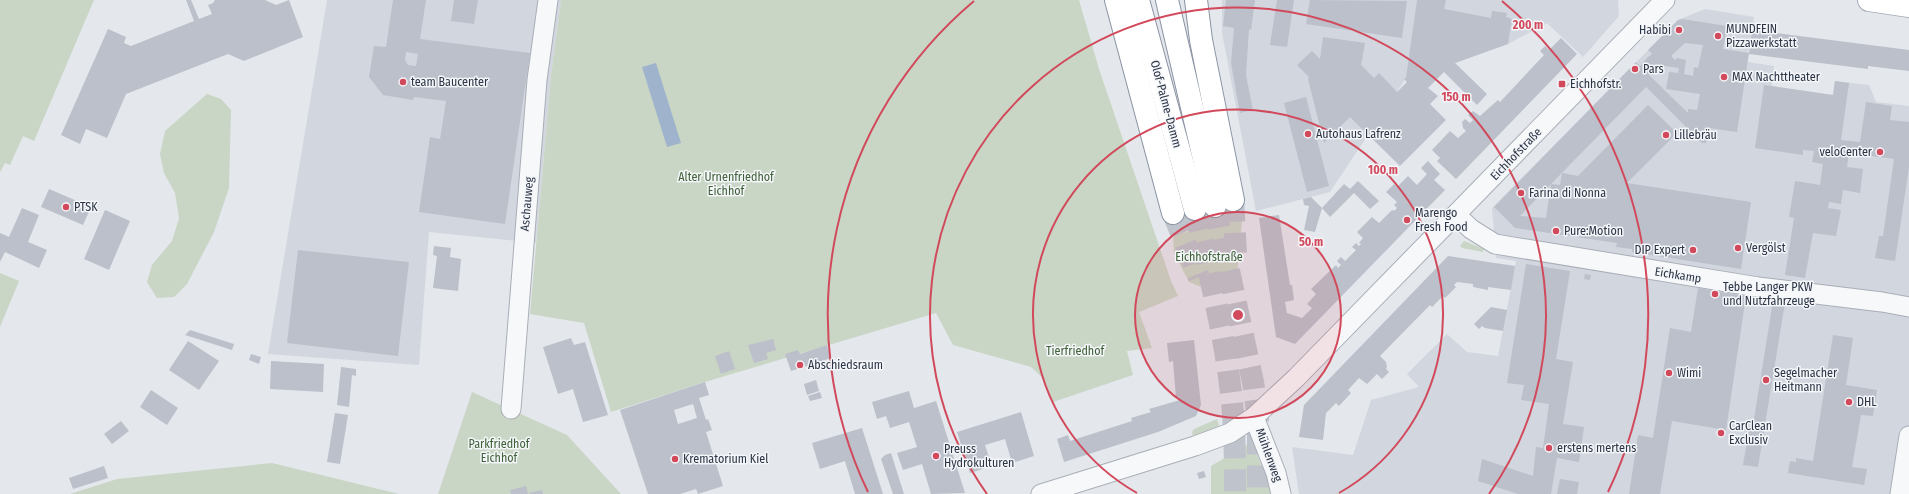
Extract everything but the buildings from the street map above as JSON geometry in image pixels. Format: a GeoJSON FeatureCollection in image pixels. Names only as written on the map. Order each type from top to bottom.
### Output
{"type":"FeatureCollection","features":[{"type":"Feature","properties":{"kind":"main road"},"geometry":{"type":"LineString","coordinates":[[1116,0],[1173,213]]}},
{"type":"Feature","properties":{"kind":"main road","name":"Olof-Palme-Damm"},"geometry":{"type":"LineString","coordinates":[[1138,0],[1214,205]]}},
{"type":"Feature","properties":{"kind":"main road","name":"Olof-Palme-Damm"},"geometry":{"type":"LineString","coordinates":[[1167,0],[1214,205]]}},
{"type":"Feature","properties":{"kind":"main road"},"geometry":{"type":"LineString","coordinates":[[1196,0],[1201,40],[1214,205]]}},
{"type":"Feature","properties":{"kind":"main road"},"geometry":{"type":"LineString","coordinates":[[1869,0],[1909,6]]}},
{"type":"Feature","properties":{"kind":"street","name":"Aschauweg"},"geometry":{"type":"LineString","coordinates":[[511,409],[538,80],[548,0]]}},
{"type":"Feature","properties":{"kind":"street","name":"Eichhofstraße"},"geometry":{"type":"LineString","coordinates":[[1041,494],[1195,446],[1230,433],[1254,417],[1296,378],[1665,0]]}},
{"type":"Feature","properties":{"kind":"street","name":"Eichkamp"},"geometry":{"type":"LineString","coordinates":[[1456,215],[1471,229],[1494,244],[1758,287],[1882,302],[1909,307]]}},
{"type":"Feature","properties":{"kind":"street","name":"Mühlenweg"},"geometry":{"type":"LineString","coordinates":[[1254,417],[1276,473],[1281,494]]}},
{"type":"Feature","properties":{"kind":"street"},"geometry":{"type":"LineString","coordinates":[[1900,494],[1909,436]]}},
{"type":"Feature","properties":{"kind":"shaded area"},"geometry":{"type":"Polygon","coordinates":[[[327,0],[561,0],[551,76],[536,243],[429,232],[419,365],[268,354],[327,0]]]}},
{"type":"Feature","properties":{"kind":"shaded area"},"geometry":{"type":"Polygon","coordinates":[[[1222,0],[1618,0],[1619,16],[1583,57],[1547,23],[1508,44],[1455,63],[1406,78],[1330,192],[1256,211],[1222,33],[1222,0]]]}},
{"type":"Feature","properties":{"kind":"shaded area"},"geometry":{"type":"Polygon","coordinates":[[[1705,9],[1754,17],[1747,62],[1774,66],[1772,86],[1833,95],[1835,81],[1869,85],[1876,102],[1909,106],[1909,494],[1299,494],[1292,447],[1353,455],[1371,400],[1419,387],[1407,374],[1447,334],[1467,352],[1498,356],[1516,261],[1496,258],[1492,208],[1678,20],[1705,9]]]}},
{"type":"Feature","properties":{"kind":"green space"},"geometry":{"type":"Polygon","coordinates":[[[0,0],[94,0],[34,141],[23,136],[10,165],[5,163],[0,172],[0,0]]]}},
{"type":"Feature","properties":{"kind":"green space","name":"Alter Urnenfriedhof Eichhof"},"geometry":{"type":"Polygon","coordinates":[[[561,0],[1079,0],[1099,69],[1171,281],[1178,296],[1139,312],[1152,348],[1127,351],[1133,375],[1053,402],[1044,379],[1031,367],[953,345],[936,313],[705,382],[611,412],[584,323],[530,314],[551,76],[561,0]]]}},
{"type":"Feature","properties":{"kind":"green space"},"geometry":{"type":"Polygon","coordinates":[[[207,94],[221,99],[231,110],[229,188],[214,232],[187,284],[174,297],[157,298],[147,282],[152,265],[172,241],[179,218],[175,193],[164,173],[160,154],[165,131],[207,94]]]}},
{"type":"Feature","properties":{"kind":"green space","name":"Eichhofstraße"},"geometry":{"type":"Polygon","coordinates":[[[1242,220],[1236,284],[1216,293],[1189,282],[1174,253],[1173,235],[1242,220]]]}},
{"type":"Feature","properties":{"kind":"green space"},"geometry":{"type":"Polygon","coordinates":[[[1464,241],[1484,249],[1483,252],[1462,248],[1460,246],[1464,241]]]}},
{"type":"Feature","properties":{"kind":"green space"},"geometry":{"type":"Polygon","coordinates":[[[0,273],[19,281],[0,327],[0,273]]]}},
{"type":"Feature","properties":{"kind":"green space","name":"Parkfriedhof Eichhof"},"geometry":{"type":"Polygon","coordinates":[[[472,392],[567,435],[621,494],[438,494],[472,392]]]}},
{"type":"Feature","properties":{"kind":"green space"},"geometry":{"type":"Polygon","coordinates":[[[1217,419],[1219,426],[1193,437],[1192,432],[1194,429],[1217,419]]]}},
{"type":"Feature","properties":{"kind":"green space"},"geometry":{"type":"Polygon","coordinates":[[[1252,442],[1273,494],[1211,494],[1211,466],[1252,442]]]}},
{"type":"Feature","properties":{"kind":"green space"},"geometry":{"type":"Polygon","coordinates":[[[272,463],[399,494],[70,494],[117,479],[272,463]]]}},
{"type":"Feature","properties":{"kind":"water"},"geometry":{"type":"Polygon","coordinates":[[[656,63],[681,143],[667,147],[642,67],[656,63]]]}},
{"type":"Feature","properties":{"kind":"tunnel"},"geometry":{"type":"LineString","coordinates":[[1233,200],[1236,253]]}},
{"type":"Feature","properties":{"kind":"tunnel"},"geometry":{"type":"LineString","coordinates":[[1215,206],[1253,382],[1258,419],[1258,494]]}},
{"type":"Feature","properties":{"kind":"tunnel"},"geometry":{"type":"LineString","coordinates":[[1195,209],[1227,363],[1234,426],[1235,494]]}},
{"type":"Feature","properties":{"kind":"tunnel"},"geometry":{"type":"LineString","coordinates":[[1173,213],[1199,277]]}},
{"type":"Feature","properties":{"kind":"place","name":"Habibi"},"geometry":{"type":"Point","coordinates":[1679,30]}},
{"type":"Feature","properties":{"kind":"place","name":"MUNDFEIN Pizzawerkstatt"},"geometry":{"type":"Point","coordinates":[1718,36]}},
{"type":"Feature","properties":{"kind":"place","name":"Pars"},"geometry":{"type":"Point","coordinates":[1635,69]}},
{"type":"Feature","properties":{"kind":"place","name":"MAX Nachttheater"},"geometry":{"type":"Point","coordinates":[1724,77]}},
{"type":"Feature","properties":{"kind":"place","name":"team Baucenter"},"geometry":{"type":"Point","coordinates":[403,82]}},
{"type":"Feature","properties":{"kind":"place","name":"Eichhofstr."},"geometry":{"type":"Point","coordinates":[1562,84]}},
{"type":"Feature","properties":{"kind":"place","name":"Autohaus Lafrenz"},"geometry":{"type":"Point","coordinates":[1308,134]}},
{"type":"Feature","properties":{"kind":"place","name":"Lillebräu"},"geometry":{"type":"Point","coordinates":[1666,135]}},
{"type":"Feature","properties":{"kind":"place","name":"veloCenter"},"geometry":{"type":"Point","coordinates":[1880,152]}},
{"type":"Feature","properties":{"kind":"place","name":"Farina di Nonna"},"geometry":{"type":"Point","coordinates":[1521,193]}},
{"type":"Feature","properties":{"kind":"place","name":"PTSK"},"geometry":{"type":"Point","coordinates":[66,207]}},
{"type":"Feature","properties":{"kind":"place","name":"Marengo Fresh Food"},"geometry":{"type":"Point","coordinates":[1407,220]}},
{"type":"Feature","properties":{"kind":"place","name":"Pure:Motion"},"geometry":{"type":"Point","coordinates":[1556,231]}},
{"type":"Feature","properties":{"kind":"place","name":"Vergölst"},"geometry":{"type":"Point","coordinates":[1738,248]}},
{"type":"Feature","properties":{"kind":"place","name":"DIP Expert"},"geometry":{"type":"Point","coordinates":[1693,250]}},
{"type":"Feature","properties":{"kind":"place","name":"Tebbe Langer PKW und Nutzfahrzeuge"},"geometry":{"type":"Point","coordinates":[1715,294]}},
{"type":"Feature","properties":{"kind":"place","name":"Abschiedsraum"},"geometry":{"type":"Point","coordinates":[800,365]}},
{"type":"Feature","properties":{"kind":"place","name":"Wimi"},"geometry":{"type":"Point","coordinates":[1669,373]}},
{"type":"Feature","properties":{"kind":"place","name":"Segelmacher Heitmann"},"geometry":{"type":"Point","coordinates":[1766,380]}},
{"type":"Feature","properties":{"kind":"place","name":"DHL"},"geometry":{"type":"Point","coordinates":[1849,402]}},
{"type":"Feature","properties":{"kind":"place","name":"CarClean Exclusiv"},"geometry":{"type":"Point","coordinates":[1721,433]}},
{"type":"Feature","properties":{"kind":"place","name":"erstens mertens"},"geometry":{"type":"Point","coordinates":[1549,448]}},
{"type":"Feature","properties":{"kind":"place","name":"Preuss Hydrokulturen"},"geometry":{"type":"Point","coordinates":[936,456]}},
{"type":"Feature","properties":{"kind":"place","name":"Krematorium Kiel"},"geometry":{"type":"Point","coordinates":[675,459]}},
{"type":"Feature","properties":{"kind":"park label","name":"Tierfriedhof"},"geometry":{"type":"Point","coordinates":[1075,351]}}]}
